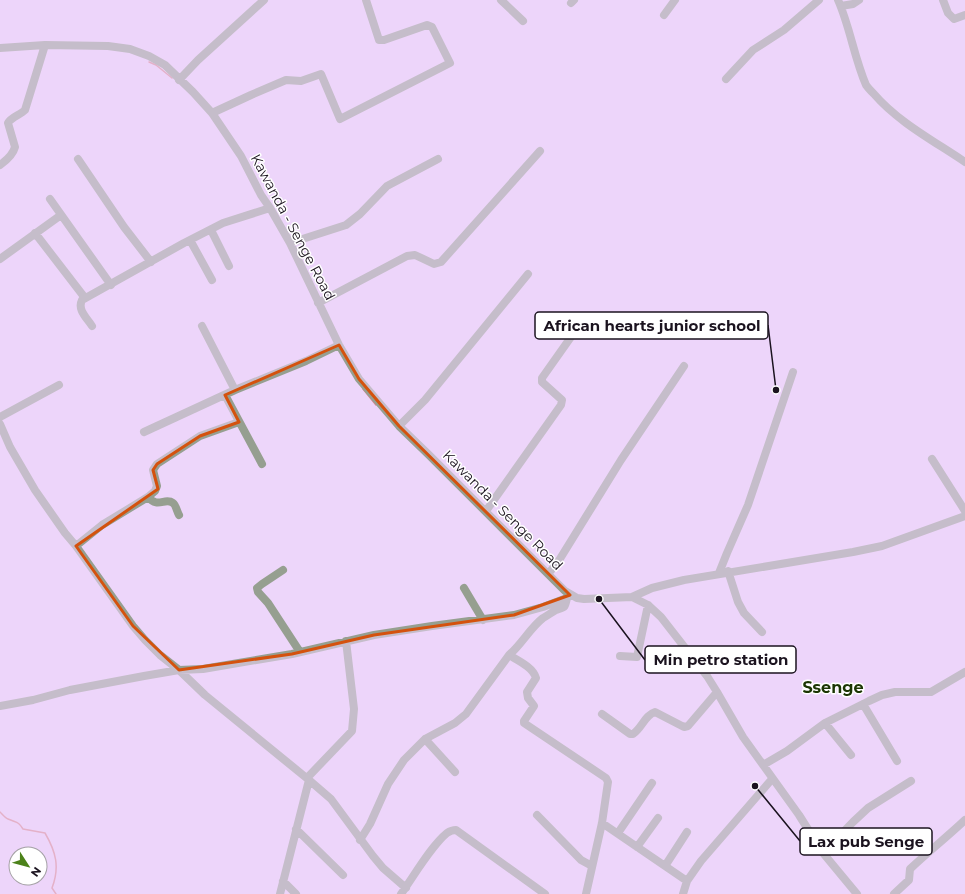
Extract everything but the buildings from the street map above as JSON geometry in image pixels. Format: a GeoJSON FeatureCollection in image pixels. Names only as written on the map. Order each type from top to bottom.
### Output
{"type":"FeatureCollection","features":[{"type":"Feature","properties":{"kind":"street"},"geometry":{"type":"LineString","coordinates":[[179,80],[198,60],[264,0]]}},
{"type":"Feature","properties":{"kind":"street"},"geometry":{"type":"LineString","coordinates":[[501,0],[523,21]]}},
{"type":"Feature","properties":{"kind":"street"},"geometry":{"type":"LineString","coordinates":[[664,15],[675,0]]}},
{"type":"Feature","properties":{"kind":"street"},"geometry":{"type":"LineString","coordinates":[[726,79],[753,50],[784,30],[819,0]]}},
{"type":"Feature","properties":{"kind":"street"},"geometry":{"type":"LineString","coordinates":[[859,0],[853,4],[839,3],[867,86],[882,104],[894,114],[965,162]]}},
{"type":"Feature","properties":{"kind":"street"},"geometry":{"type":"LineString","coordinates":[[943,0],[948,13],[954,19],[965,15]]}},
{"type":"Feature","properties":{"kind":"street"},"geometry":{"type":"LineString","coordinates":[[212,113],[286,80],[301,81],[321,74],[340,119],[450,63],[432,27],[427,25],[384,40],[378,40],[367,1]]}},
{"type":"Feature","properties":{"kind":"street"},"geometry":{"type":"LineString","coordinates":[[0,165],[15,150],[8,123],[25,110],[45,45]]}},
{"type":"Feature","properties":{"kind":"street","name":"Kawanda - Senge Road"},"geometry":{"type":"LineString","coordinates":[[0,48],[45,45],[108,46],[130,49],[149,56],[165,65],[204,103],[235,147],[261,195],[290,243],[339,345],[359,379],[399,426],[486,511],[569,596]]}},
{"type":"Feature","properties":{"kind":"street"},"geometry":{"type":"LineString","coordinates":[[318,303],[407,256],[415,255],[434,264],[441,262],[540,151]]}},
{"type":"Feature","properties":{"kind":"street"},"geometry":{"type":"LineString","coordinates":[[78,159],[124,227],[151,262]]}},
{"type":"Feature","properties":{"kind":"street"},"geometry":{"type":"LineString","coordinates":[[290,243],[346,225],[360,214],[387,186],[438,159]]}},
{"type":"Feature","properties":{"kind":"street"},"geometry":{"type":"LineString","coordinates":[[50,199],[111,285]]}},
{"type":"Feature","properties":{"kind":"street"},"geometry":{"type":"LineString","coordinates":[[92,326],[80,306],[81,301],[85,298],[223,223],[270,208]]}},
{"type":"Feature","properties":{"kind":"street"},"geometry":{"type":"LineString","coordinates":[[0,258],[61,214]]}},
{"type":"Feature","properties":{"kind":"street"},"geometry":{"type":"LineString","coordinates":[[211,230],[229,266]]}},
{"type":"Feature","properties":{"kind":"street"},"geometry":{"type":"LineString","coordinates":[[35,233],[85,298]]}},
{"type":"Feature","properties":{"kind":"street"},"geometry":{"type":"LineString","coordinates":[[190,240],[212,280]]}},
{"type":"Feature","properties":{"kind":"street"},"geometry":{"type":"LineString","coordinates":[[399,426],[425,400],[528,274]]}},
{"type":"Feature","properties":{"kind":"street"},"geometry":{"type":"LineString","coordinates":[[486,511],[561,405],[562,400],[544,386],[542,378],[583,320]]}},
{"type":"Feature","properties":{"kind":"street"},"geometry":{"type":"LineString","coordinates":[[202,326],[235,390]]}},
{"type":"Feature","properties":{"kind":"street"},"geometry":{"type":"LineString","coordinates":[[144,432],[235,390],[306,361],[339,345]]}},
{"type":"Feature","properties":{"kind":"street"},"geometry":{"type":"LineString","coordinates":[[548,574],[558,562],[621,460],[684,366]]}},
{"type":"Feature","properties":{"kind":"street"},"geometry":{"type":"LineString","coordinates":[[719,573],[748,505],[793,372]]}},
{"type":"Feature","properties":{"kind":"street"},"geometry":{"type":"LineString","coordinates":[[0,417],[59,385]]}},
{"type":"Feature","properties":{"kind":"street"},"geometry":{"type":"LineString","coordinates":[[225,395],[262,464]]}},
{"type":"Feature","properties":{"kind":"street"},"geometry":{"type":"LineString","coordinates":[[76,546],[102,525],[148,497],[157,489],[153,470],[157,464],[200,436],[239,422]]}},
{"type":"Feature","properties":{"kind":"street"},"geometry":{"type":"LineString","coordinates":[[0,424],[10,447],[34,490],[133,626],[160,655],[179,670],[194,686],[331,799],[342,812],[360,840],[404,891],[435,847],[447,833],[452,830],[456,830],[545,894]]}},
{"type":"Feature","properties":{"kind":"street"},"geometry":{"type":"LineString","coordinates":[[932,459],[965,511]]}},
{"type":"Feature","properties":{"kind":"street"},"geometry":{"type":"LineString","coordinates":[[148,497],[155,503],[174,503],[179,515]]}},
{"type":"Feature","properties":{"kind":"street"},"geometry":{"type":"LineString","coordinates":[[0,706],[33,700],[70,690],[179,670],[203,669],[300,652],[374,635],[514,615],[543,607],[569,596],[584,599],[632,596],[652,588],[719,573],[766,567],[882,546],[965,516]]}},
{"type":"Feature","properties":{"kind":"street"},"geometry":{"type":"LineString","coordinates":[[283,570],[257,588],[258,592],[268,603],[300,652]]}},
{"type":"Feature","properties":{"kind":"street"},"geometry":{"type":"LineString","coordinates":[[728,572],[738,602],[744,613],[762,632]]}},
{"type":"Feature","properties":{"kind":"street"},"geometry":{"type":"LineString","coordinates":[[464,588],[483,620]]}},
{"type":"Feature","properties":{"kind":"street"},"geometry":{"type":"LineString","coordinates":[[360,840],[370,824],[388,784],[404,760],[425,740],[456,723],[466,714],[509,655],[517,648],[537,623],[556,610],[562,609],[565,606],[569,596]]}},
{"type":"Feature","properties":{"kind":"street"},"geometry":{"type":"LineString","coordinates":[[632,596],[648,605],[666,623],[717,692],[742,737],[799,815],[823,854],[857,894]]}},
{"type":"Feature","properties":{"kind":"street"},"geometry":{"type":"LineString","coordinates":[[620,656],[637,657],[648,605]]}},
{"type":"Feature","properties":{"kind":"street"},"geometry":{"type":"LineString","coordinates":[[280,894],[308,779],[352,731],[354,709],[346,641]]}},
{"type":"Feature","properties":{"kind":"street"},"geometry":{"type":"LineString","coordinates":[[509,655],[531,670],[535,674],[536,678],[526,692],[528,698],[534,706],[524,723],[606,778],[608,786],[602,823],[586,894]]}},
{"type":"Feature","properties":{"kind":"street"},"geometry":{"type":"LineString","coordinates":[[763,765],[787,751],[825,723],[882,695],[896,692],[931,692],[965,672]]}},
{"type":"Feature","properties":{"kind":"street"},"geometry":{"type":"LineString","coordinates":[[602,714],[630,734],[637,731],[648,716],[655,712],[684,727],[688,726],[717,692]]}},
{"type":"Feature","properties":{"kind":"street"},"geometry":{"type":"LineString","coordinates":[[863,704],[897,761]]}},
{"type":"Feature","properties":{"kind":"street"},"geometry":{"type":"LineString","coordinates":[[825,723],[851,755]]}},
{"type":"Feature","properties":{"kind":"street"},"geometry":{"type":"LineString","coordinates":[[425,740],[455,772]]}},
{"type":"Feature","properties":{"kind":"street"},"geometry":{"type":"LineString","coordinates":[[683,894],[687,881],[724,834],[772,779]]}},
{"type":"Feature","properties":{"kind":"street"},"geometry":{"type":"LineString","coordinates":[[823,854],[868,808],[911,781]]}},
{"type":"Feature","properties":{"kind":"street"},"geometry":{"type":"LineString","coordinates":[[618,833],[652,783]]}},
{"type":"Feature","properties":{"kind":"street"},"geometry":{"type":"LineString","coordinates":[[537,815],[581,860],[592,866]]}},
{"type":"Feature","properties":{"kind":"street"},"geometry":{"type":"LineString","coordinates":[[637,847],[658,818]]}},
{"type":"Feature","properties":{"kind":"street"},"geometry":{"type":"LineString","coordinates":[[894,894],[909,880],[910,869],[924,857],[929,850],[965,820]]}},
{"type":"Feature","properties":{"kind":"street"},"geometry":{"type":"LineString","coordinates":[[602,823],[687,881]]}},
{"type":"Feature","properties":{"kind":"street"},"geometry":{"type":"LineString","coordinates":[[296,829],[343,875]]}},
{"type":"Feature","properties":{"kind":"street"},"geometry":{"type":"LineString","coordinates":[[665,866],[687,832]]}},
{"type":"Feature","properties":{"kind":"street"},"geometry":{"type":"LineString","coordinates":[[283,881],[296,894]]}},
{"type":"Feature","properties":{"kind":"highlighted area"},"geometry":{"type":"Polygon","coordinates":[[[339,345],[359,379],[399,426],[570,595],[514,615],[374,635],[292,654],[179,670],[133,626],[76,546],[158,489],[153,470],[157,464],[200,436],[239,422],[225,395],[339,345]]]}},
{"type":"Feature","properties":{"kind":"waterway"},"geometry":{"type":"LineString","coordinates":[[149,62],[156,65],[172,78]]}},
{"type":"Feature","properties":{"kind":"waterway"},"geometry":{"type":"LineString","coordinates":[[363,389],[376,405]]}},
{"type":"Feature","properties":{"kind":"waterway"},"geometry":{"type":"LineString","coordinates":[[0,812],[7,819],[18,823],[23,829],[45,833],[52,847],[56,860],[56,873],[52,888],[56,894]]}},
{"type":"Feature","properties":{"kind":"place","name":"African hearts junior school"},"geometry":{"type":"Point","coordinates":[776,390]}},
{"type":"Feature","properties":{"kind":"place","name":"Min petro station"},"geometry":{"type":"Point","coordinates":[599,599]}},
{"type":"Feature","properties":{"kind":"place","name":"Lax pub Senge"},"geometry":{"type":"Point","coordinates":[755,786]}},
{"type":"Feature","properties":{"kind":"district","name":"Ssenge"},"geometry":{"type":"Point","coordinates":[833,687]}}]}
